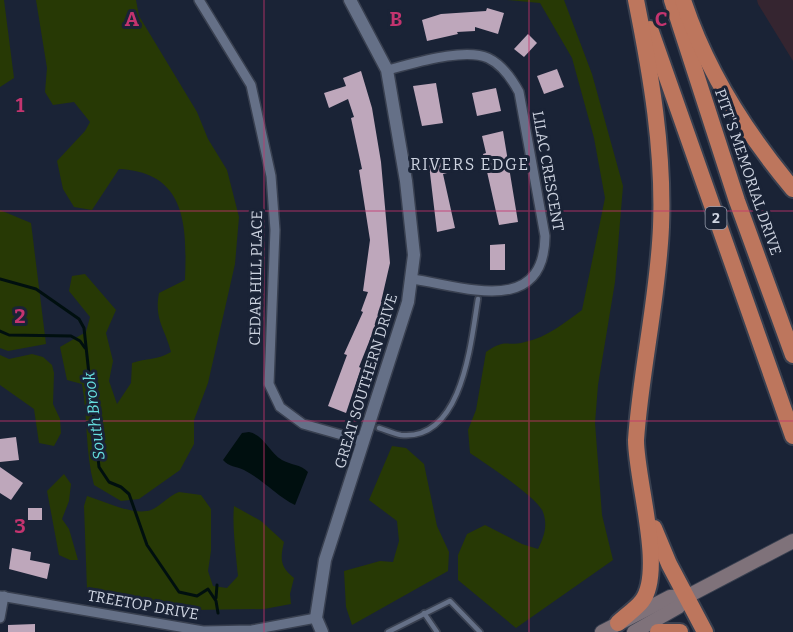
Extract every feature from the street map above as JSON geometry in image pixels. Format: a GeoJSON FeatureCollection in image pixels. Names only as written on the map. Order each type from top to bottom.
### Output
{"type":"FeatureCollection","features":[{"type":"Feature","properties":{"kind":"highway","name":"2"},"geometry":{"type":"LineString","coordinates":[[638,0],[793,436]]}},
{"type":"Feature","properties":{"kind":"highway"},"geometry":{"type":"LineString","coordinates":[[618,623],[642,601],[651,579],[651,546],[636,461],[637,420],[660,253],[661,196],[656,108],[638,0]]}},
{"type":"Feature","properties":{"kind":"highway","name":"PITT'S MEMORIAL DRIVE"},"geometry":{"type":"LineString","coordinates":[[672,0],[737,201],[793,355]]}},
{"type":"Feature","properties":{"kind":"highway"},"geometry":{"type":"LineString","coordinates":[[683,0],[729,101],[773,165],[793,189]]}},
{"type":"Feature","properties":{"kind":"highway"},"geometry":{"type":"LineString","coordinates":[[640,490],[669,564],[688,596],[705,632]]}},
{"type":"Feature","properties":{"kind":"highway"},"geometry":{"type":"LineString","coordinates":[[658,632],[680,632]]}},
{"type":"Feature","properties":{"kind":"main road"},"geometry":{"type":"LineString","coordinates":[[634,632],[678,608],[688,596],[793,541]]}},
{"type":"Feature","properties":{"kind":"main road"},"geometry":{"type":"LineString","coordinates":[[602,632],[670,597],[688,596]]}},
{"type":"Feature","properties":{"kind":"street","name":"CEDAR HILL PLACE"},"geometry":{"type":"LineString","coordinates":[[199,0],[251,85],[269,166],[275,230],[269,384],[280,407],[303,424],[363,441]]}},
{"type":"Feature","properties":{"kind":"street","name":"GREAT SOUTHERN DRIVE"},"geometry":{"type":"LineString","coordinates":[[316,618],[325,560],[408,302],[414,255],[411,219],[387,70],[350,0]]}},
{"type":"Feature","properties":{"kind":"street","name":"LILAC CRESCENT"},"geometry":{"type":"LineString","coordinates":[[387,70],[463,54],[488,58],[509,73],[519,92],[545,236],[545,249],[538,268],[522,285],[507,292],[487,292],[412,279]]}},
{"type":"Feature","properties":{"kind":"street","name":"TREETOP DRIVE"},"geometry":{"type":"LineString","coordinates":[[2,596],[190,630],[252,630],[316,618]]}},
{"type":"Feature","properties":{"kind":"street"},"geometry":{"type":"LineString","coordinates":[[0,618],[2,596]]}},
{"type":"Feature","properties":{"kind":"street"},"geometry":{"type":"LineString","coordinates":[[316,618],[322,632]]}},
{"type":"Feature","properties":{"kind":"lane"},"geometry":{"type":"LineString","coordinates":[[379,428],[401,435],[423,432],[443,418],[456,395],[466,364],[478,299]]}},
{"type":"Feature","properties":{"kind":"lane"},"geometry":{"type":"LineString","coordinates":[[388,632],[450,601],[480,632]]}},
{"type":"Feature","properties":{"kind":"lane"},"geometry":{"type":"LineString","coordinates":[[424,613],[437,632]]}},
{"type":"Feature","properties":{"kind":"shaded area"},"geometry":{"type":"Polygon","coordinates":[[[757,0],[793,0],[793,61],[758,4],[757,0]]]}},
{"type":"Feature","properties":{"kind":"shaded area"},"geometry":{"type":"Polygon","coordinates":[[[249,432],[263,440],[282,460],[302,467],[308,472],[295,505],[251,474],[223,460],[242,433],[249,432]]]}},
{"type":"Feature","properties":{"kind":"green space"},"geometry":{"type":"Polygon","coordinates":[[[0,0],[4,0],[14,78],[0,87],[0,0]]]}},
{"type":"Feature","properties":{"kind":"green space"},"geometry":{"type":"Polygon","coordinates":[[[36,0],[136,0],[139,16],[197,112],[208,139],[227,170],[239,217],[235,264],[208,383],[194,420],[194,444],[180,470],[139,499],[121,501],[94,485],[89,460],[82,384],[67,380],[60,347],[86,332],[90,317],[69,291],[72,276],[85,274],[116,310],[106,333],[113,361],[109,381],[117,404],[131,383],[132,363],[171,352],[159,317],[158,302],[159,293],[185,280],[183,222],[170,191],[158,180],[141,172],[119,169],[92,210],[74,207],[63,189],[57,161],[85,131],[90,122],[74,102],[53,105],[45,92],[47,68],[36,0]]]}},
{"type":"Feature","properties":{"kind":"green space"},"geometry":{"type":"Polygon","coordinates":[[[507,0],[564,0],[592,74],[623,186],[615,282],[598,385],[595,423],[602,515],[613,560],[516,628],[458,580],[458,555],[467,534],[485,525],[522,544],[538,549],[545,531],[543,512],[532,498],[470,453],[468,430],[476,410],[486,352],[502,344],[519,343],[541,337],[582,310],[605,198],[594,138],[572,58],[540,3],[507,0]]]}},
{"type":"Feature","properties":{"kind":"green space"},"geometry":{"type":"Polygon","coordinates":[[[0,210],[31,223],[46,344],[8,351],[0,348],[0,210]]]}},
{"type":"Feature","properties":{"kind":"green space"},"geometry":{"type":"Polygon","coordinates":[[[32,354],[43,357],[52,365],[54,373],[53,404],[60,419],[61,433],[54,446],[39,443],[34,409],[0,385],[0,355],[9,359],[32,354]]]}},
{"type":"Feature","properties":{"kind":"green space"},"geometry":{"type":"Polygon","coordinates":[[[392,446],[406,448],[424,464],[437,526],[449,552],[448,571],[352,625],[346,607],[344,571],[380,561],[393,562],[399,541],[397,521],[369,500],[392,446]]]}},
{"type":"Feature","properties":{"kind":"green space"},"geometry":{"type":"Polygon","coordinates":[[[64,474],[71,484],[69,501],[62,519],[69,529],[78,560],[70,560],[59,555],[47,491],[64,474]]]}},
{"type":"Feature","properties":{"kind":"green space"},"geometry":{"type":"Polygon","coordinates":[[[179,492],[201,495],[211,509],[211,551],[208,571],[213,586],[227,588],[238,576],[234,506],[261,521],[284,542],[282,562],[294,578],[290,594],[291,604],[264,609],[189,610],[87,589],[84,506],[87,496],[127,510],[144,511],[155,508],[179,492]]]}},
{"type":"Feature","properties":{"kind":"building"},"geometry":{"type":"Polygon","coordinates":[[[487,8],[504,13],[498,34],[475,27],[475,31],[457,32],[458,34],[427,41],[422,20],[441,14],[486,11],[487,8]]]}},
{"type":"Feature","properties":{"kind":"building"},"geometry":{"type":"Polygon","coordinates":[[[528,34],[537,43],[524,57],[514,49],[528,34]]]}},
{"type":"Feature","properties":{"kind":"building"},"geometry":{"type":"Polygon","coordinates":[[[557,69],[564,87],[544,94],[537,76],[557,69]]]}},
{"type":"Feature","properties":{"kind":"building"},"geometry":{"type":"Polygon","coordinates":[[[361,71],[372,108],[381,162],[390,263],[381,302],[384,304],[359,367],[361,368],[346,413],[328,406],[347,355],[344,354],[363,312],[361,311],[368,292],[363,291],[370,240],[359,170],[362,169],[351,118],[354,117],[348,99],[329,108],[324,93],[346,86],[343,78],[361,71]]]}},
{"type":"Feature","properties":{"kind":"building"},"geometry":{"type":"Polygon","coordinates":[[[436,83],[443,123],[422,126],[413,86],[436,83]]]}},
{"type":"Feature","properties":{"kind":"building"},"geometry":{"type":"Polygon","coordinates":[[[496,88],[501,111],[477,116],[472,93],[496,88]]]}},
{"type":"Feature","properties":{"kind":"building"},"geometry":{"type":"Polygon","coordinates":[[[503,131],[518,222],[499,225],[483,154],[486,153],[482,136],[503,131]]]}},
{"type":"Feature","properties":{"kind":"building"},"geometry":{"type":"Polygon","coordinates":[[[445,162],[447,173],[443,174],[455,228],[437,232],[429,165],[445,162]]]}},
{"type":"Feature","properties":{"kind":"building"},"geometry":{"type":"Polygon","coordinates":[[[505,244],[505,270],[490,270],[490,245],[505,244]]]}},
{"type":"Feature","properties":{"kind":"building"},"geometry":{"type":"Polygon","coordinates":[[[16,437],[19,460],[0,462],[0,439],[16,437]]]}},
{"type":"Feature","properties":{"kind":"building"},"geometry":{"type":"Polygon","coordinates":[[[0,467],[23,483],[11,500],[0,493],[0,467]]]}},
{"type":"Feature","properties":{"kind":"building"},"geometry":{"type":"Polygon","coordinates":[[[28,508],[42,508],[42,520],[28,520],[28,508]]]}},
{"type":"Feature","properties":{"kind":"building"},"geometry":{"type":"Polygon","coordinates":[[[12,548],[31,552],[30,560],[50,564],[47,579],[9,569],[12,548]]]}},
{"type":"Feature","properties":{"kind":"building"},"geometry":{"type":"Polygon","coordinates":[[[35,624],[35,632],[8,632],[8,625],[35,624]]]}},
{"type":"Feature","properties":{"kind":"waterway","name":"South Brook"},"geometry":{"type":"LineString","coordinates":[[0,279],[36,289],[79,319],[84,328],[99,467],[109,482],[121,487],[129,494],[147,545],[179,592],[197,596],[208,589],[216,601],[218,613]]}},
{"type":"Feature","properties":{"kind":"waterway"},"geometry":{"type":"LineString","coordinates":[[0,331],[9,335],[71,336],[80,341],[85,348]]}},
{"type":"Feature","properties":{"kind":"waterway"},"geometry":{"type":"LineString","coordinates":[[216,598],[217,585]]}},
{"type":"Feature","properties":{"kind":"district","name":"RIVERS EDGE"},"geometry":{"type":"Point","coordinates":[470,164]}}]}
